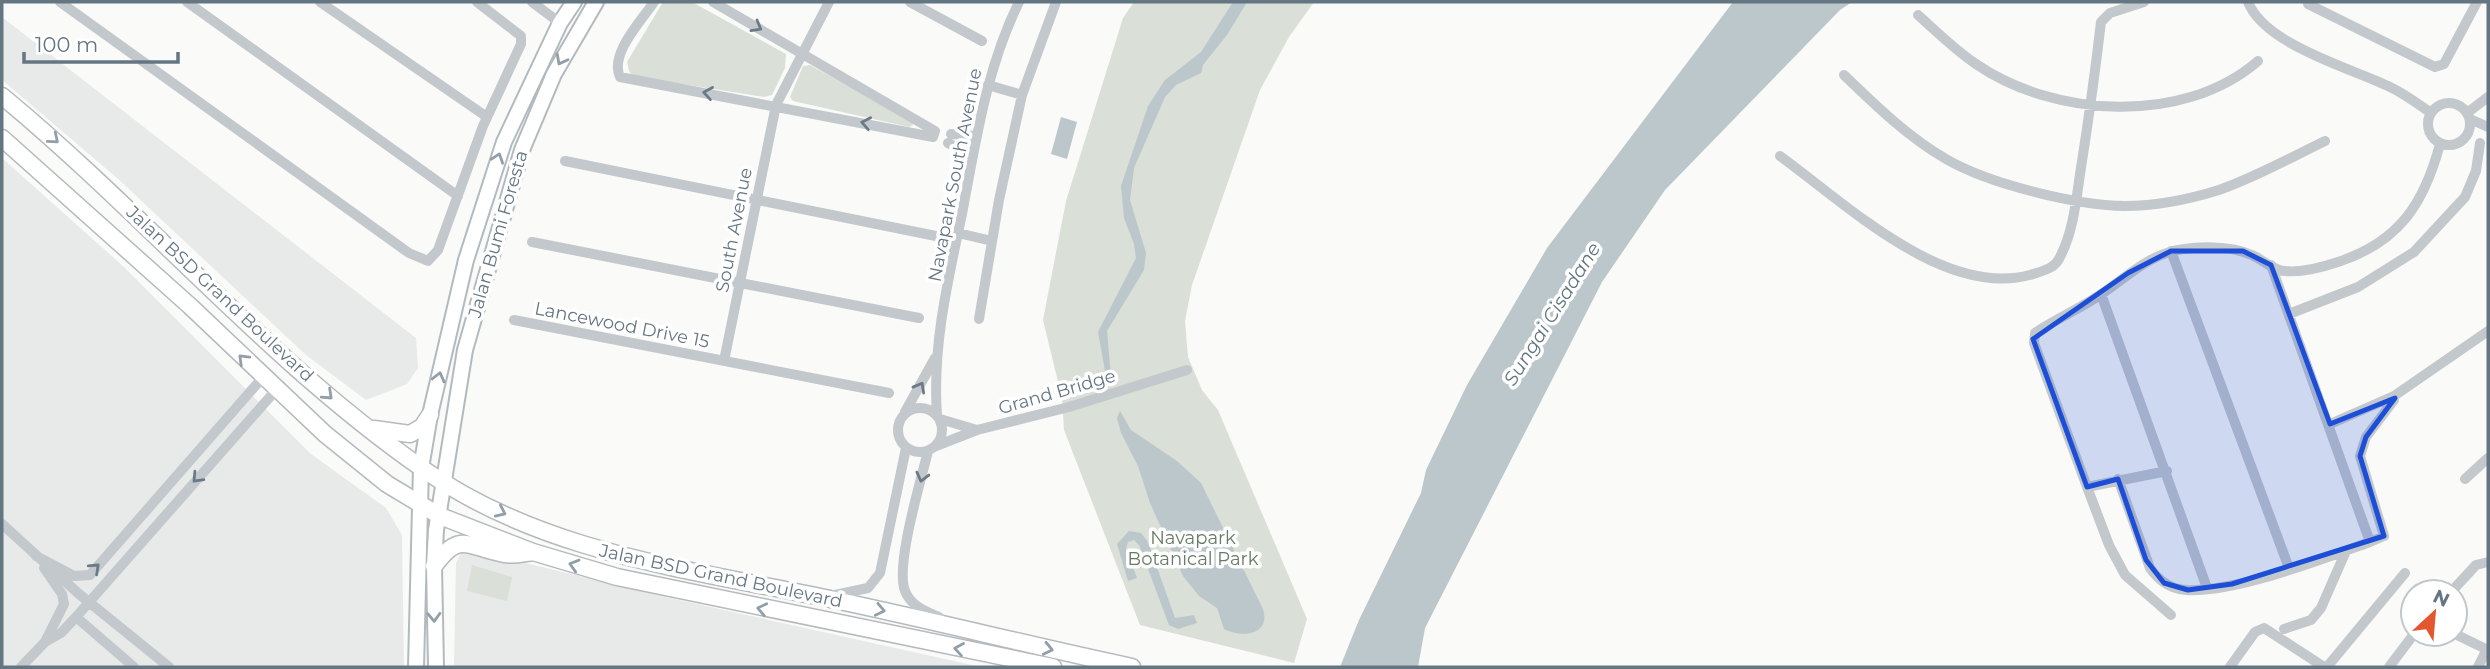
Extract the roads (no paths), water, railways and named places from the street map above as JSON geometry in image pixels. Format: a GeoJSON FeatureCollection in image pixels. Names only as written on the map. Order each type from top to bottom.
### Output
{"type":"FeatureCollection","features":[{"type":"Feature","properties":{"kind":"main road","name":"Jalan Bumi Foresta"},"geometry":{"type":"LineString","coordinates":[[416,667],[421,557],[418,504],[430,415],[482,204],[504,142],[560,23],[574,2]]}},
{"type":"Feature","properties":{"kind":"main road","name":"Jalan Bumi Foresta"},"geometry":{"type":"LineString","coordinates":[[436,667],[433,566],[465,350],[522,150],[554,74],[596,2]]}},
{"type":"Feature","properties":{"kind":"main road","name":"Jalan BSD Grand Boulevard"},"geometry":{"type":"LineString","coordinates":[[2,96],[62,146],[208,285],[365,427],[421,468],[536,528],[606,553],[807,594],[1125,666]]}},
{"type":"Feature","properties":{"kind":"main road","name":"Jalan BSD Grand Boulevard"},"geometry":{"type":"LineString","coordinates":[[2,138],[190,306],[276,390],[387,484],[440,516],[533,552],[682,592],[1054,667]]}},
{"type":"Feature","properties":{"kind":"main road"},"geometry":{"type":"LineString","coordinates":[[365,427],[397,435],[410,434],[422,426],[430,415]]}},
{"type":"Feature","properties":{"kind":"main road"},"geometry":{"type":"LineString","coordinates":[[433,566],[449,547],[463,542],[505,554],[533,552]]}},
{"type":"Feature","properties":{"kind":"street"},"geometry":{"type":"LineString","coordinates":[[60,2],[418,259],[428,261],[434,258],[487,117],[521,44],[521,36],[477,2]]}},
{"type":"Feature","properties":{"kind":"street"},"geometry":{"type":"LineString","coordinates":[[187,2],[458,195]]}},
{"type":"Feature","properties":{"kind":"street"},"geometry":{"type":"LineString","coordinates":[[320,2],[487,117]]}},
{"type":"Feature","properties":{"kind":"street"},"geometry":{"type":"LineString","coordinates":[[532,2],[560,23]]}},
{"type":"Feature","properties":{"kind":"street"},"geometry":{"type":"LineString","coordinates":[[654,2],[621,51],[617,71],[620,77],[934,134],[801,52],[713,2]]}},
{"type":"Feature","properties":{"kind":"street","name":"South Avenue"},"geometry":{"type":"LineString","coordinates":[[724,361],[776,105],[829,2]]}},
{"type":"Feature","properties":{"kind":"street"},"geometry":{"type":"LineString","coordinates":[[910,2],[982,41]]}},
{"type":"Feature","properties":{"kind":"street","name":"Navapark South Avenue"},"geometry":{"type":"LineString","coordinates":[[938,417],[935,358],[972,156],[999,48],[1019,2]]}},
{"type":"Feature","properties":{"kind":"street"},"geometry":{"type":"LineString","coordinates":[[979,319],[1022,95],[1055,2]]}},
{"type":"Feature","properties":{"kind":"street"},"geometry":{"type":"LineString","coordinates":[[1780,156],[1914,251],[1936,263],[1990,280],[2013,279],[2054,266],[2066,241],[2076,199],[2103,18],[2144,2]]}},
{"type":"Feature","properties":{"kind":"street"},"geometry":{"type":"LineString","coordinates":[[2248,2],[2259,19],[2309,53],[2390,86],[2431,113]]}},
{"type":"Feature","properties":{"kind":"street"},"geometry":{"type":"LineString","coordinates":[[2308,4],[2435,67],[2444,64],[2477,2]]}},
{"type":"Feature","properties":{"kind":"street"},"geometry":{"type":"LineString","coordinates":[[1919,15],[1976,64],[2001,78],[2037,95],[2091,104],[2154,104],[2192,96],[2234,78],[2258,61]]}},
{"type":"Feature","properties":{"kind":"street"},"geometry":{"type":"LineString","coordinates":[[1844,75],[1906,131],[1948,160],[1990,179],[2076,199],[2127,206],[2182,199],[2248,178],[2325,141]]}},
{"type":"Feature","properties":{"kind":"street"},"geometry":{"type":"LineString","coordinates":[[988,85],[1022,95]]}},
{"type":"Feature","properties":{"kind":"street"},"geometry":{"type":"LineString","coordinates":[[2468,116],[2488,97]]}},
{"type":"Feature","properties":{"kind":"street"},"geometry":{"type":"LineString","coordinates":[[2289,314],[2358,287],[2414,252],[2465,197],[2484,144],[2441,144],[2430,134],[2431,113],[2435,108],[2449,103],[2488,127]]}},
{"type":"Feature","properties":{"kind":"street"},"geometry":{"type":"LineString","coordinates":[[2460,142],[2469,132],[2468,116]]}},
{"type":"Feature","properties":{"kind":"street"},"geometry":{"type":"LineString","coordinates":[[972,156],[950,139],[976,136]]}},
{"type":"Feature","properties":{"kind":"street"},"geometry":{"type":"LineString","coordinates":[[2171,615],[2125,575],[2109,545],[2033,336],[2102,294],[2128,273],[2171,251],[2194,248],[2243,251],[2285,271],[2325,267],[2364,253],[2388,239],[2407,219],[2433,170],[2441,144]]}},
{"type":"Feature","properties":{"kind":"street"},"geometry":{"type":"LineString","coordinates":[[565,160],[936,236]]}},
{"type":"Feature","properties":{"kind":"street"},"geometry":{"type":"LineString","coordinates":[[958,233],[992,241]]}},
{"type":"Feature","properties":{"kind":"street"},"geometry":{"type":"LineString","coordinates":[[532,242],[919,318]]}},
{"type":"Feature","properties":{"kind":"street"},"geometry":{"type":"LineString","coordinates":[[2171,251],[2289,568]]}},
{"type":"Feature","properties":{"kind":"street"},"geometry":{"type":"LineString","coordinates":[[2271,265],[2370,542]]}},
{"type":"Feature","properties":{"kind":"street"},"geometry":{"type":"LineString","coordinates":[[2102,294],[2207,588]]}},
{"type":"Feature","properties":{"kind":"street","name":"Lancewood Drive 15"},"geometry":{"type":"LineString","coordinates":[[514,320],[889,393]]}},
{"type":"Feature","properties":{"kind":"street"},"geometry":{"type":"LineString","coordinates":[[2330,424],[2394,396],[2488,331]]}},
{"type":"Feature","properties":{"kind":"street","name":"Navapark South Avenue"},"geometry":{"type":"LineString","coordinates":[[903,416],[935,358]]}},
{"type":"Feature","properties":{"kind":"street","name":"Grand Bridge"},"geometry":{"type":"LineString","coordinates":[[932,449],[978,430],[1069,407],[1187,370]]}},
{"type":"Feature","properties":{"kind":"street"},"geometry":{"type":"LineString","coordinates":[[36,556],[74,576],[90,575],[262,377]]}},
{"type":"Feature","properties":{"kind":"street"},"geometry":{"type":"LineString","coordinates":[[45,642],[61,633],[76,617],[276,390]]}},
{"type":"Feature","properties":{"kind":"street"},"geometry":{"type":"LineString","coordinates":[[2118,479],[2143,551],[2155,575],[2180,589],[2232,584],[2346,551],[2384,536],[2361,450],[2366,437],[2394,400],[2394,396]]}},
{"type":"Feature","properties":{"kind":"street"},"geometry":{"type":"LineString","coordinates":[[932,449],[916,452],[906,448],[898,434],[903,416],[920,408],[978,430]]}},
{"type":"Feature","properties":{"kind":"street"},"geometry":{"type":"LineString","coordinates":[[230,417],[242,418],[243,428]]}},
{"type":"Feature","properties":{"kind":"street"},"geometry":{"type":"LineString","coordinates":[[938,417],[943,435],[932,449],[915,502],[902,578],[912,602],[940,618],[982,633]]}},
{"type":"Feature","properties":{"kind":"street"},"geometry":{"type":"LineString","coordinates":[[807,594],[847,595],[868,588],[880,573],[906,448]]}},
{"type":"Feature","properties":{"kind":"street"},"geometry":{"type":"LineString","coordinates":[[2465,479],[2488,458]]}},
{"type":"Feature","properties":{"kind":"street"},"geometry":{"type":"LineString","coordinates":[[2087,487],[2167,471]]}},
{"type":"Feature","properties":{"kind":"street"},"geometry":{"type":"LineString","coordinates":[[896,498],[915,502]]}},
{"type":"Feature","properties":{"kind":"street"},"geometry":{"type":"LineString","coordinates":[[2,524],[89,602],[169,667]]}},
{"type":"Feature","properties":{"kind":"street"},"geometry":{"type":"LineString","coordinates":[[888,533],[908,537]]}},
{"type":"Feature","properties":{"kind":"street"},"geometry":{"type":"LineString","coordinates":[[2284,629],[2311,620],[2321,608],[2346,551]]}},
{"type":"Feature","properties":{"kind":"street"},"geometry":{"type":"LineString","coordinates":[[21,667],[45,642],[65,604],[62,594],[36,556]]}},
{"type":"Feature","properties":{"kind":"street"},"geometry":{"type":"LineString","coordinates":[[2464,578],[2476,565],[2488,562]]}},
{"type":"Feature","properties":{"kind":"street"},"geometry":{"type":"LineString","coordinates":[[2230,667],[2255,632],[2264,628],[2326,667],[2405,573]]}},
{"type":"Feature","properties":{"kind":"street"},"geometry":{"type":"LineString","coordinates":[[76,617],[135,667],[141,652],[152,652]]}},
{"type":"Feature","properties":{"kind":"street"},"geometry":{"type":"LineString","coordinates":[[2469,641],[2488,650],[2478,667]]}},
{"type":"Feature","properties":{"kind":"street"},"geometry":{"type":"LineString","coordinates":[[2389,667],[2403,648]]}},
{"type":"Feature","properties":{"kind":"water"},"geometry":{"type":"Polygon","coordinates":[[[1233,2],[1247,2],[1227,35],[1203,65],[1201,73],[1176,85],[1165,97],[1134,168],[1130,200],[1146,253],[1144,270],[1107,331],[1111,376],[1105,371],[1098,332],[1136,258],[1134,244],[1124,218],[1121,186],[1148,106],[1165,80],[1201,52],[1233,2]]]}},
{"type":"Feature","properties":{"kind":"water","name":"Sungai Cisadane"},"geometry":{"type":"Polygon","coordinates":[[[1733,2],[1852,2],[1840,10],[1665,190],[1602,282],[1425,628],[1418,667],[1340,667],[1359,620],[1421,493],[1426,470],[1467,385],[1547,248],[1733,2]]]}},
{"type":"Feature","properties":{"kind":"water"},"geometry":{"type":"Polygon","coordinates":[[[1061,117],[1077,122],[1067,159],[1051,154],[1061,117]]]}},
{"type":"Feature","properties":{"kind":"water"},"geometry":{"type":"Polygon","coordinates":[[[1120,411],[1131,430],[1177,461],[1201,483],[1263,609],[1263,625],[1259,630],[1246,634],[1224,629],[1217,608],[1199,596],[1183,576],[1150,503],[1138,466],[1121,433],[1117,418],[1120,411]]]}},
{"type":"Feature","properties":{"kind":"water"},"geometry":{"type":"Polygon","coordinates":[[[1129,531],[1141,533],[1148,542],[1175,618],[1194,615],[1197,623],[1178,629],[1169,625],[1139,545],[1134,540],[1128,542],[1126,548],[1137,578],[1128,581],[1117,544],[1129,531]]]}},
{"type":"Feature","properties":{"kind":"park label","name":"Navapark Botanical Park"},"geometry":{"type":"Point","coordinates":[1193,548]}}]}
